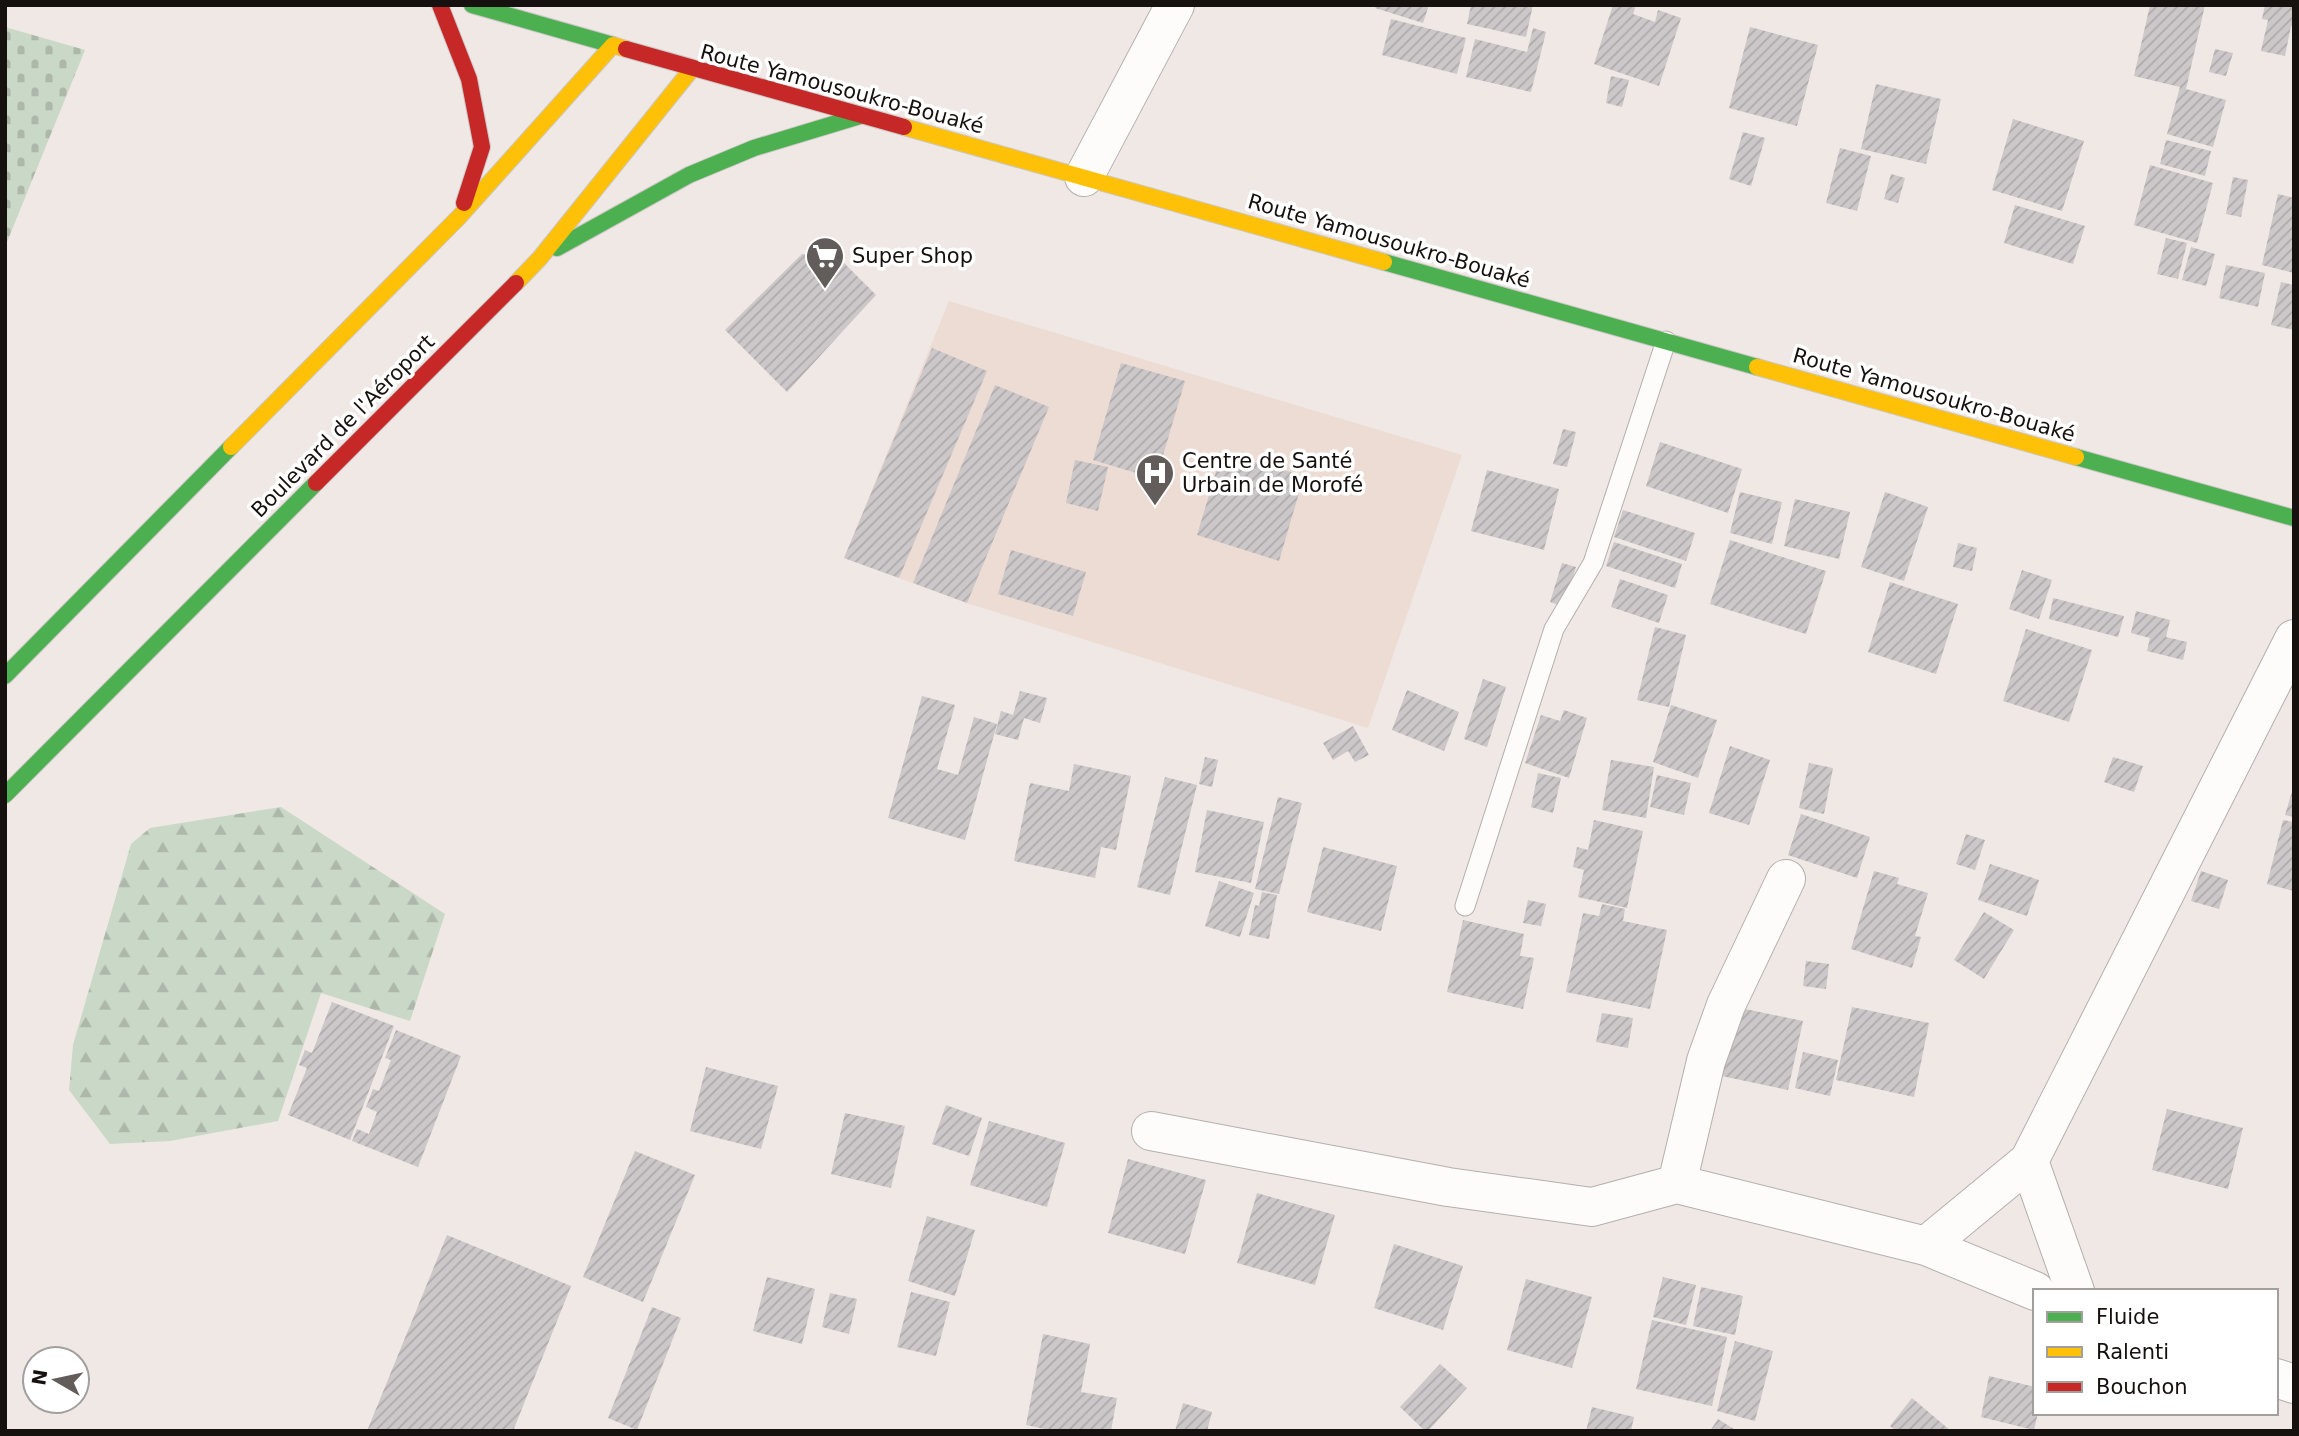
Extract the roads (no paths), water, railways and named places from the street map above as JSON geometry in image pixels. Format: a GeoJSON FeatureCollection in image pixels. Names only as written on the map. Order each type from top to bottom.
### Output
{"type":"FeatureCollection","features":[{"type":"Feature","properties":{"kind":"main road"},"geometry":{"type":"LineString","coordinates":[[440,5],[469,79],[482,148],[459,217]]}},
{"type":"Feature","properties":{"kind":"main road","name":"Route Yamousoukro-Bouaké"},"geometry":{"type":"LineString","coordinates":[[472,5],[691,70],[1084,177],[2294,518]]}},
{"type":"Feature","properties":{"kind":"main road"},"geometry":{"type":"LineString","coordinates":[[5,676],[459,217],[613,45]]}},
{"type":"Feature","properties":{"kind":"main road","name":"Boulevard de l'Aéroport"},"geometry":{"type":"LineString","coordinates":[[5,795],[540,258],[691,70]]}},
{"type":"Feature","properties":{"kind":"main road"},"geometry":{"type":"LineString","coordinates":[[540,258],[690,175],[754,148],[860,116]]}},
{"type":"Feature","properties":{"kind":"street"},"geometry":{"type":"LineString","coordinates":[[1084,177],[1175,5]]}},
{"type":"Feature","properties":{"kind":"street"},"geometry":{"type":"LineString","coordinates":[[1926,1246],[2029,1161],[2294,639]]}},
{"type":"Feature","properties":{"kind":"street"},"geometry":{"type":"LineString","coordinates":[[1677,1184],[1706,1061],[1727,1005],[1786,879]]}},
{"type":"Feature","properties":{"kind":"street"},"geometry":{"type":"LineString","coordinates":[[1151,1131],[1448,1187],[1592,1207],[1677,1184],[1926,1246],[2033,1290]]}},
{"type":"Feature","properties":{"kind":"street"},"geometry":{"type":"LineString","coordinates":[[2029,1161],[2074,1289]]}},
{"type":"Feature","properties":{"kind":"lane"},"geometry":{"type":"LineString","coordinates":[[1465,906],[1554,629],[1592,563],[1666,341]]}},
{"type":"Feature","properties":{"kind":"place","name":"Super Shop"},"geometry":{"type":"Point","coordinates":[825,290]}},
{"type":"Feature","properties":{"kind":"place","name":"Centre de Santé Urbain de Morofé"},"geometry":{"type":"Point","coordinates":[1155,507]}}]}
